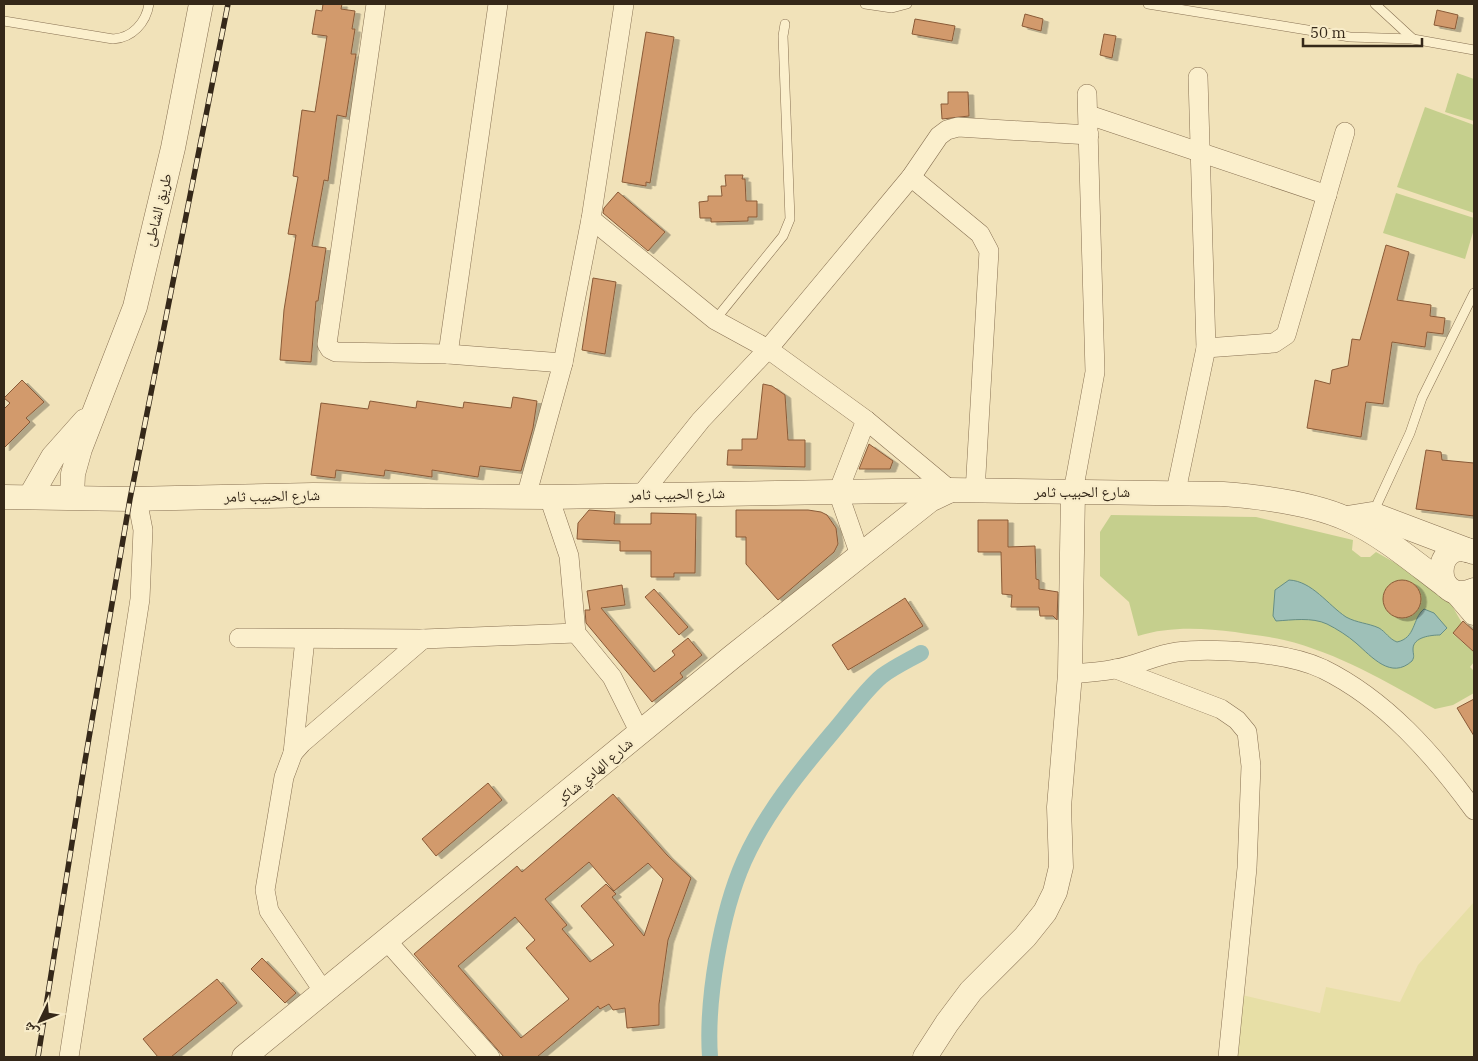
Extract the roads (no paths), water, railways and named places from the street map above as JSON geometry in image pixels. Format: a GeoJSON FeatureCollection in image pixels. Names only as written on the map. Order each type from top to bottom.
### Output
{"type":"FeatureCollection","features":[{"type":"Feature","properties":{"kind":"street","name":"طريق الشاطئ"},"geometry":{"type":"LineString","coordinates":[[72,497],[73,474],[94,410],[121,347],[135,307],[173,148],[201,4]]}},
{"type":"Feature","properties":{"kind":"street"},"geometry":{"type":"LineString","coordinates":[[376,4],[327,344],[330,349],[336,352],[448,354],[563,363]]}},
{"type":"Feature","properties":{"kind":"street"},"geometry":{"type":"LineString","coordinates":[[448,354],[498,4]]}},
{"type":"Feature","properties":{"kind":"street"},"geometry":{"type":"LineString","coordinates":[[526,497],[563,363],[591,219],[624,4]]}},
{"type":"Feature","properties":{"kind":"street"},"geometry":{"type":"LineString","coordinates":[[1176,492],[1206,348],[1198,77]]}},
{"type":"Feature","properties":{"kind":"street"},"geometry":{"type":"LineString","coordinates":[[925,1057],[947,1022],[971,991],[1025,937],[1040,918],[1055,892],[1061,867],[1059,807],[1070,674],[1073,492],[1095,372],[1087,94]]}},
{"type":"Feature","properties":{"kind":"street"},"geometry":{"type":"LineString","coordinates":[[1089,115],[1326,195]]}},
{"type":"Feature","properties":{"kind":"street"},"geometry":{"type":"LineString","coordinates":[[641,495],[702,420],[768,349],[911,177],[939,136],[947,130],[958,127],[1089,135]]}},
{"type":"Feature","properties":{"kind":"street"},"geometry":{"type":"LineString","coordinates":[[1206,348],[1274,343],[1286,335],[1345,132]]}},
{"type":"Feature","properties":{"kind":"street"},"geometry":{"type":"LineString","coordinates":[[911,177],[980,234],[989,251],[976,492]]}},
{"type":"Feature","properties":{"kind":"street"},"geometry":{"type":"LineString","coordinates":[[591,219],[715,320],[768,349],[866,420],[950,490]]}},
{"type":"Feature","properties":{"kind":"street","name":"طريق الشاطئ"},"geometry":{"type":"LineString","coordinates":[[30,497],[53,457],[94,410]]}},
{"type":"Feature","properties":{"kind":"street"},"geometry":{"type":"LineString","coordinates":[[860,555],[838,492],[866,420]]}},
{"type":"Feature","properties":{"kind":"street","name":"شارع الحبيب ثامر"},"geometry":{"type":"LineString","coordinates":[[4,497],[137,499],[312,495],[549,497],[950,490],[976,492],[1176,492],[1261,497],[1370,522]]}},
{"type":"Feature","properties":{"kind":"street","name":"شارع الهادي شاكر"},"geometry":{"type":"LineString","coordinates":[[244,1057],[860,555],[930,500],[950,490]]}},
{"type":"Feature","properties":{"kind":"street"},"geometry":{"type":"LineString","coordinates":[[549,497],[570,556],[576,633],[612,678],[640,733]]}},
{"type":"Feature","properties":{"kind":"street"},"geometry":{"type":"LineString","coordinates":[[70,1057],[140,599],[143,530],[137,499]]}},
{"type":"Feature","properties":{"kind":"street"},"geometry":{"type":"LineString","coordinates":[[1370,522],[1470,551]]}},
{"type":"Feature","properties":{"kind":"street"},"geometry":{"type":"LineString","coordinates":[[1370,522],[1459,590]]}},
{"type":"Feature","properties":{"kind":"street"},"geometry":{"type":"LineString","coordinates":[[1470,551],[1456,550],[1444,560],[1441,576],[1459,590],[1474,613]]}},
{"type":"Feature","properties":{"kind":"street"},"geometry":{"type":"LineString","coordinates":[[239,638],[423,639],[576,633]]}},
{"type":"Feature","properties":{"kind":"street"},"geometry":{"type":"LineString","coordinates":[[305,639],[293,753],[284,777],[266,890],[270,912],[324,992]]}},
{"type":"Feature","properties":{"kind":"street"},"geometry":{"type":"LineString","coordinates":[[293,753],[302,743],[423,639]]}},
{"type":"Feature","properties":{"kind":"street"},"geometry":{"type":"LineString","coordinates":[[1070,674],[1116,669],[1177,652],[1200,650],[1258,653],[1296,660],[1322,669],[1354,687],[1390,714],[1422,745],[1474,810]]}},
{"type":"Feature","properties":{"kind":"street"},"geometry":{"type":"LineString","coordinates":[[1116,669],[1220,709],[1238,720],[1248,732],[1251,766],[1247,868],[1228,1057]]}},
{"type":"Feature","properties":{"kind":"street"},"geometry":{"type":"LineString","coordinates":[[386,940],[490,1057]]}},
{"type":"Feature","properties":{"kind":"lane"},"geometry":{"type":"LineString","coordinates":[[4,21],[113,39],[125,38],[136,30],[144,18],[149,4]]}},
{"type":"Feature","properties":{"kind":"lane"},"geometry":{"type":"LineString","coordinates":[[865,4],[892,8],[907,4]]}},
{"type":"Feature","properties":{"kind":"lane"},"geometry":{"type":"LineString","coordinates":[[1148,4],[1350,37],[1413,39],[1474,50]]}},
{"type":"Feature","properties":{"kind":"lane"},"geometry":{"type":"LineString","coordinates":[[1375,4],[1413,39]]}},
{"type":"Feature","properties":{"kind":"lane"},"geometry":{"type":"LineString","coordinates":[[715,320],[783,236],[790,219],[783,36],[785,24]]}},
{"type":"Feature","properties":{"kind":"lane"},"geometry":{"type":"LineString","coordinates":[[1370,522],[1410,433],[1422,398],[1474,293]]}},
{"type":"Feature","properties":{"kind":"water"},"geometry":{"type":"Polygon","coordinates":[[[1289,580],[1297,581],[1312,589],[1346,617],[1379,628],[1397,642],[1408,637],[1417,618],[1424,609],[1434,613],[1447,628],[1440,635],[1419,639],[1414,645],[1412,661],[1397,668],[1389,667],[1375,660],[1350,638],[1327,624],[1308,620],[1276,621],[1273,616],[1275,590],[1289,580]]]}},
{"type":"Feature","properties":{"kind":"waterway"},"geometry":{"type":"LineString","coordinates":[[710,1057],[710,1010],[722,931],[736,882],[752,844],[772,810],[795,778],[863,696],[882,676],[921,653]]}},
{"type":"Feature","properties":{"kind":"railway"},"geometry":{"type":"LineString","coordinates":[[38,1057],[85,761],[130,499],[228,4]]}}]}
